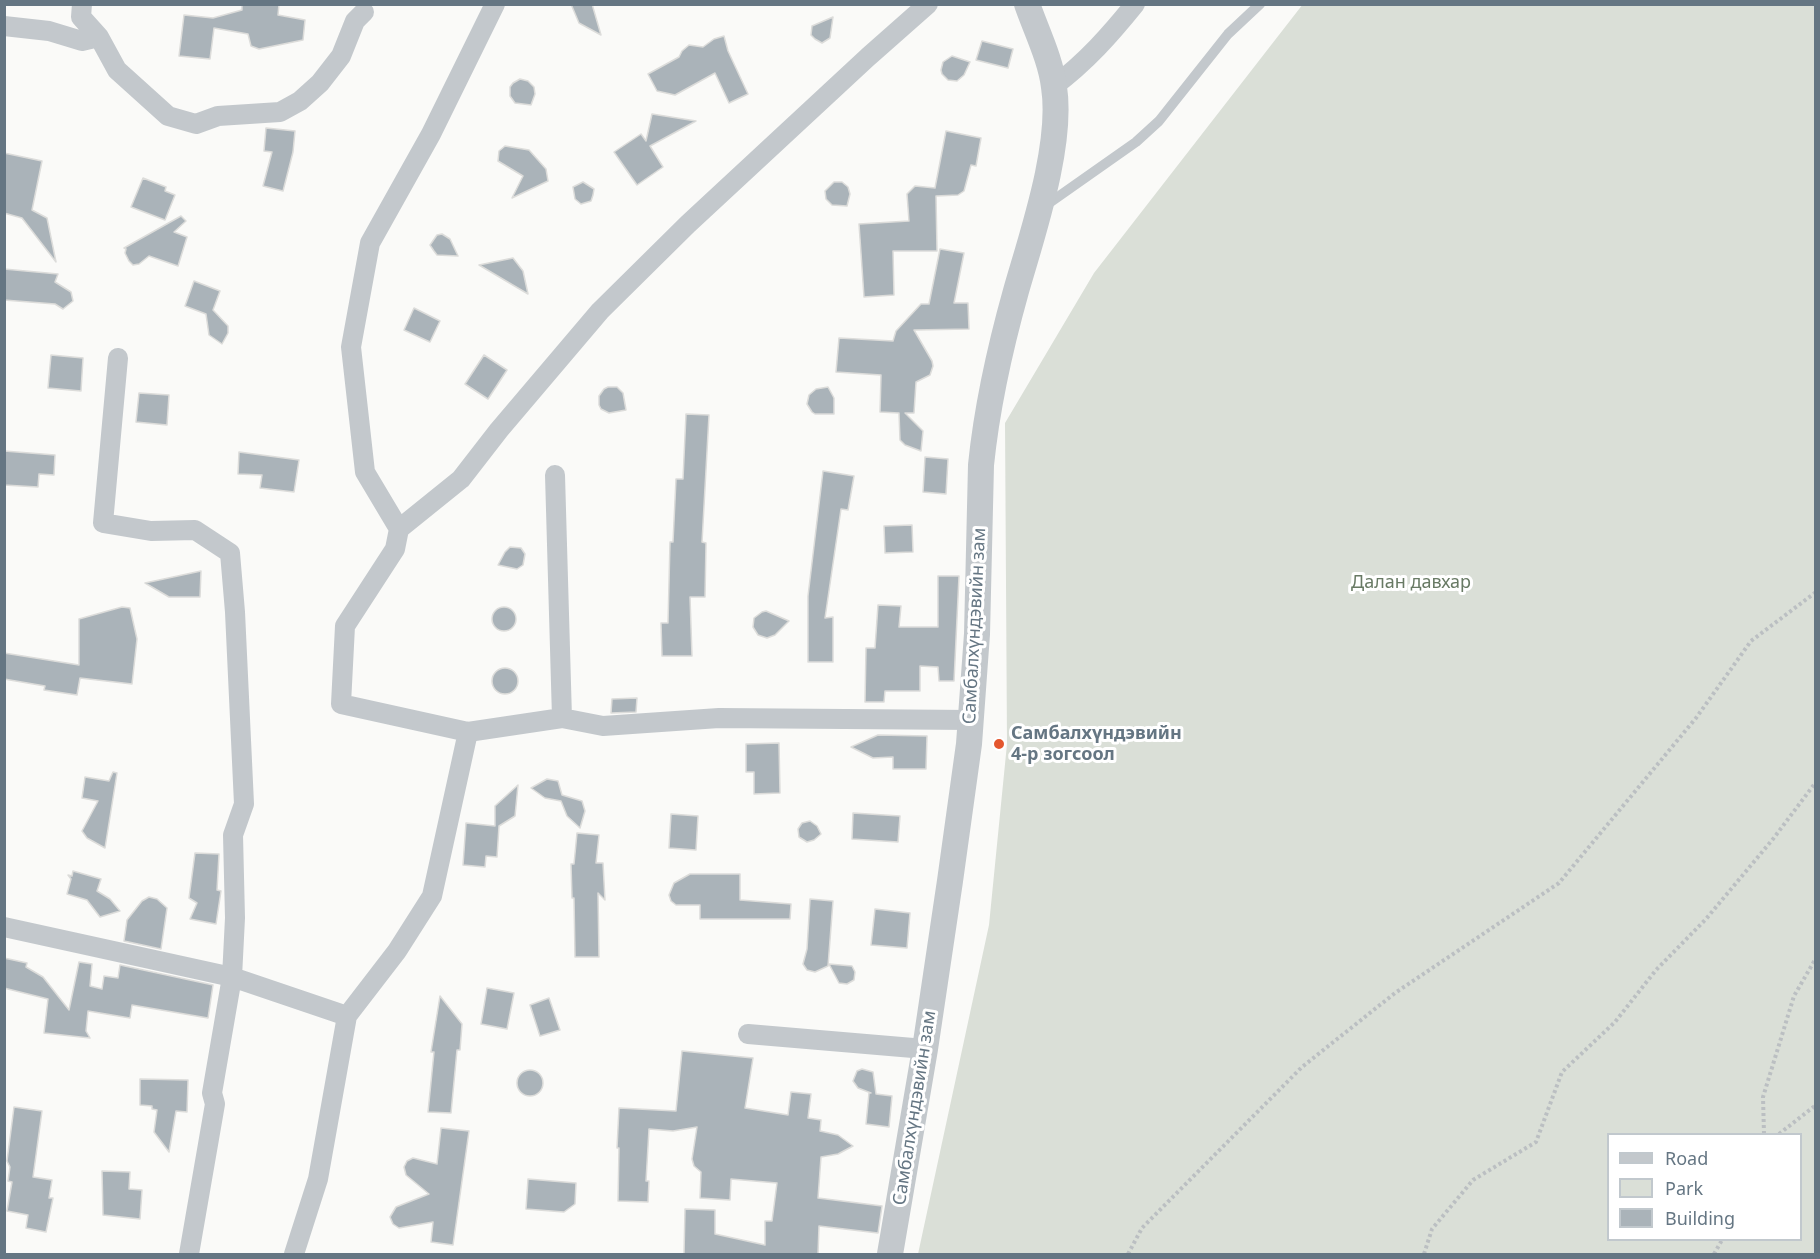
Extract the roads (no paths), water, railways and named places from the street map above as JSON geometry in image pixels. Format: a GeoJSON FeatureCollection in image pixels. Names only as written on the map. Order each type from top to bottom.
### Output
{"type":"FeatureCollection","features":[{"type":"Feature","properties":{"kind":"street"},"geometry":{"type":"LineString","coordinates":[[82,4],[81,17],[99,37],[117,70],[168,116],[196,124],[218,116],[279,112],[300,101],[320,83],[341,56],[355,21],[364,12]]}},
{"type":"Feature","properties":{"kind":"street"},"geometry":{"type":"LineString","coordinates":[[399,529],[365,472],[351,347],[370,243],[431,134],[495,4]]}},
{"type":"Feature","properties":{"kind":"street"},"geometry":{"type":"LineString","coordinates":[[928,4],[680,232],[600,311],[499,430],[461,479],[399,529],[394,549],[345,626],[341,704],[468,732],[562,718],[603,726],[719,718],[971,720]]}},
{"type":"Feature","properties":{"kind":"street","name":"Самбалхүндэвийн зам"},"geometry":{"type":"LineString","coordinates":[[890,1254],[952,871],[971,720],[977,634],[983,438],[1004,334],[1039,210],[1054,131],[1054,86],[1027,4]]}},
{"type":"Feature","properties":{"kind":"street"},"geometry":{"type":"LineString","coordinates":[[1054,86],[1079,67],[1109,37],[1135,4]]}},
{"type":"Feature","properties":{"kind":"street"},"geometry":{"type":"LineString","coordinates":[[4,26],[49,31],[82,41],[99,37]]}},
{"type":"Feature","properties":{"kind":"street"},"geometry":{"type":"LineString","coordinates":[[118,358],[103,523],[151,531],[195,530],[230,553],[235,612],[244,804],[233,835],[235,918],[232,977],[212,1093],[215,1104],[189,1254]]}},
{"type":"Feature","properties":{"kind":"street"},"geometry":{"type":"LineString","coordinates":[[555,474],[562,718]]}},
{"type":"Feature","properties":{"kind":"street"},"geometry":{"type":"LineString","coordinates":[[294,1254],[318,1179],[347,1016],[397,951],[432,896],[468,732]]}},
{"type":"Feature","properties":{"kind":"street"},"geometry":{"type":"LineString","coordinates":[[4,927],[232,977],[347,1016]]}},
{"type":"Feature","properties":{"kind":"street"},"geometry":{"type":"LineString","coordinates":[[748,1034],[925,1049]]}},
{"type":"Feature","properties":{"kind":"lane"},"geometry":{"type":"LineString","coordinates":[[1039,210],[1136,142],[1159,121],[1228,34],[1260,4]]}},
{"type":"Feature","properties":{"kind":"place","name":"Самбалхүндэвийн 4-р зогсоол"},"geometry":{"type":"Point","coordinates":[999,744]}},
{"type":"Feature","properties":{"kind":"park label","name":"Далан давхар"},"geometry":{"type":"Point","coordinates":[1411,583]}}]}
